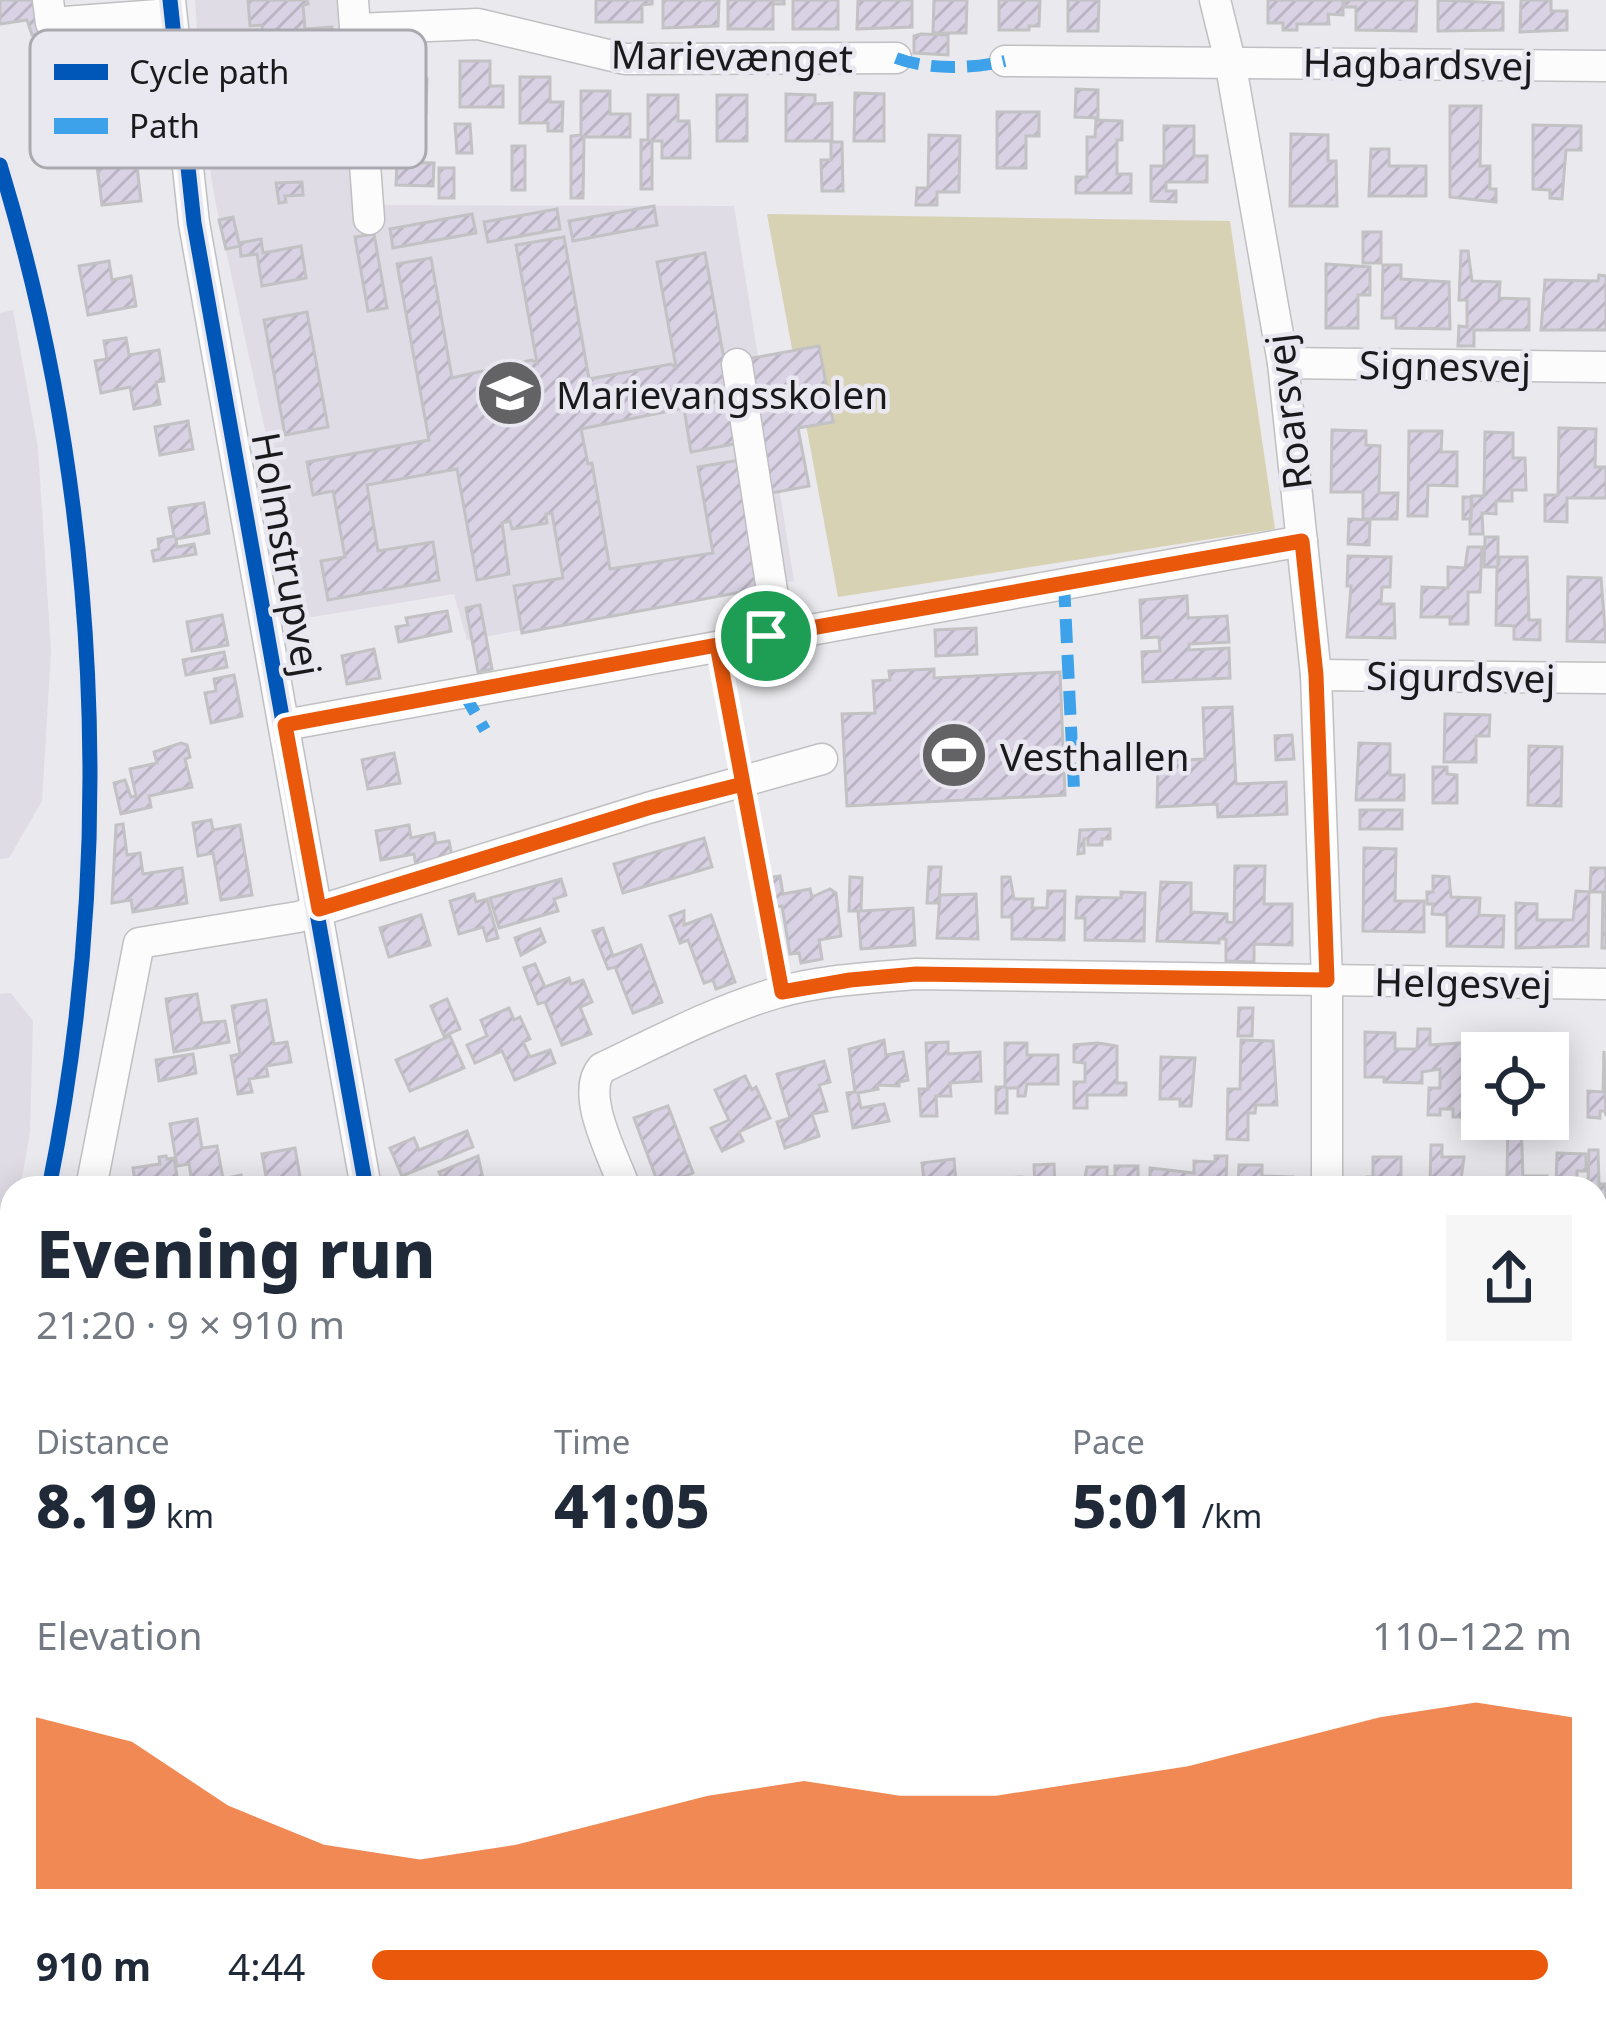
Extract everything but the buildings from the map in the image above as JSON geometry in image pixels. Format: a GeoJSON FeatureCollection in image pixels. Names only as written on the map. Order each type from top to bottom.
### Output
{"type":"FeatureCollection","features":[{"type":"Feature","properties":{"kind":"street"},"geometry":{"type":"LineString","coordinates":[[48,0],[51,23],[170,7]]}},
{"type":"Feature","properties":{"kind":"street","name":"Roarsvej"},"geometry":{"type":"LineString","coordinates":[[1215,0],[1283,363],[1316,675],[1327,980],[1327,1176]]}},
{"type":"Feature","properties":{"kind":"street","name":"Marievænget"},"geometry":{"type":"LineString","coordinates":[[354,15],[478,24],[625,59],[896,58]]}},
{"type":"Feature","properties":{"kind":"street","name":"Hagbardsvej"},"geometry":{"type":"LineString","coordinates":[[1005,62],[1606,66]]}},
{"type":"Feature","properties":{"kind":"street","name":"Holmstrupvej"},"geometry":{"type":"LineString","coordinates":[[188,168],[364,1176]]}},
{"type":"Feature","properties":{"kind":"street"},"geometry":{"type":"LineString","coordinates":[[365,168],[369,219]]}},
{"type":"Feature","properties":{"kind":"street","name":"Signesvej"},"geometry":{"type":"LineString","coordinates":[[1283,363],[1606,367]]}},
{"type":"Feature","properties":{"kind":"street"},"geometry":{"type":"LineString","coordinates":[[737,364],[773,597],[766,636]]}},
{"type":"Feature","properties":{"kind":"street"},"geometry":{"type":"LineString","coordinates":[[285,725],[1302,541]]}},
{"type":"Feature","properties":{"kind":"street","name":"Sigurdsvej"},"geometry":{"type":"LineString","coordinates":[[1316,675],[1606,678]]}},
{"type":"Feature","properties":{"kind":"street"},"geometry":{"type":"LineString","coordinates":[[94,1176],[140,943],[298,917],[822,759]]}},
{"type":"Feature","properties":{"kind":"street","name":"Helgesvej"},"geometry":{"type":"LineString","coordinates":[[621,1176],[593,1101],[594,1077],[602,1068],[712,1016],[782,992],[916,974],[1606,984]]}},
{"type":"Feature","properties":{"kind":"shaded area","name":"Marievangsskolen"},"geometry":{"type":"Polygon","coordinates":[[[195,0],[342,0],[345,30],[197,30],[195,0]]]}},
{"type":"Feature","properties":{"kind":"shaded area","name":"Marievangsskolen"},"geometry":{"type":"Polygon","coordinates":[[[210,168],[359,168],[363,205],[734,206],[794,581],[467,640],[454,594],[306,618],[210,168]]]}},
{"type":"Feature","properties":{"kind":"shaded area"},"geometry":{"type":"Polygon","coordinates":[[[767,214],[1230,221],[1275,529],[838,597],[767,214]]]}},
{"type":"Feature","properties":{"kind":"shaded area"},"geometry":{"type":"Polygon","coordinates":[[[13,310],[38,448],[51,651],[42,801],[9,858],[0,859],[0,313],[13,310]]]}},
{"type":"Feature","properties":{"kind":"shaded area"},"geometry":{"type":"Polygon","coordinates":[[[11,993],[33,1021],[30,1132],[22,1176],[0,1176],[0,994],[11,993]]]}},
{"type":"Feature","properties":{"kind":"marked path"},"geometry":{"type":"LineString","coordinates":[[896,58],[950,67],[1005,61]]}},
{"type":"Feature","properties":{"kind":"marked path"},"geometry":{"type":"LineString","coordinates":[[1064,583],[1074,789]]}},
{"type":"Feature","properties":{"kind":"marked path"},"geometry":{"type":"LineString","coordinates":[[463,692],[485,730]]}},
{"type":"Feature","properties":{"kind":"cycle path"},"geometry":{"type":"LineString","coordinates":[[170,0],[173,30]]}},
{"type":"Feature","properties":{"kind":"cycle path"},"geometry":{"type":"LineString","coordinates":[[0,165],[34,289],[59,416],[88,674],[90,803],[84,933],[71,1061],[51,1176]]}},
{"type":"Feature","properties":{"kind":"cycle path"},"geometry":{"type":"LineString","coordinates":[[188,168],[194,223],[364,1176]]}},
{"type":"Feature","properties":{"kind":"cycle path"},"geometry":{"type":"LineString","coordinates":[[717,645],[781,991]]}},
{"type":"Feature","properties":{"kind":"place","name":"Marievangsskolen"},"geometry":{"type":"Point","coordinates":[510,393]}},
{"type":"Feature","properties":{"kind":"place","name":"Vesthallen"},"geometry":{"type":"Point","coordinates":[954,755]}},
{"type":"Feature","properties":{"kind":"route"},"geometry":{"type":"LineString","coordinates":[[766,636],[717,645],[743,784],[648,808],[319,909],[285,725],[717,645],[782,992],[916,974],[1327,980],[1316,675],[1302,541],[766,636]]}}]}
